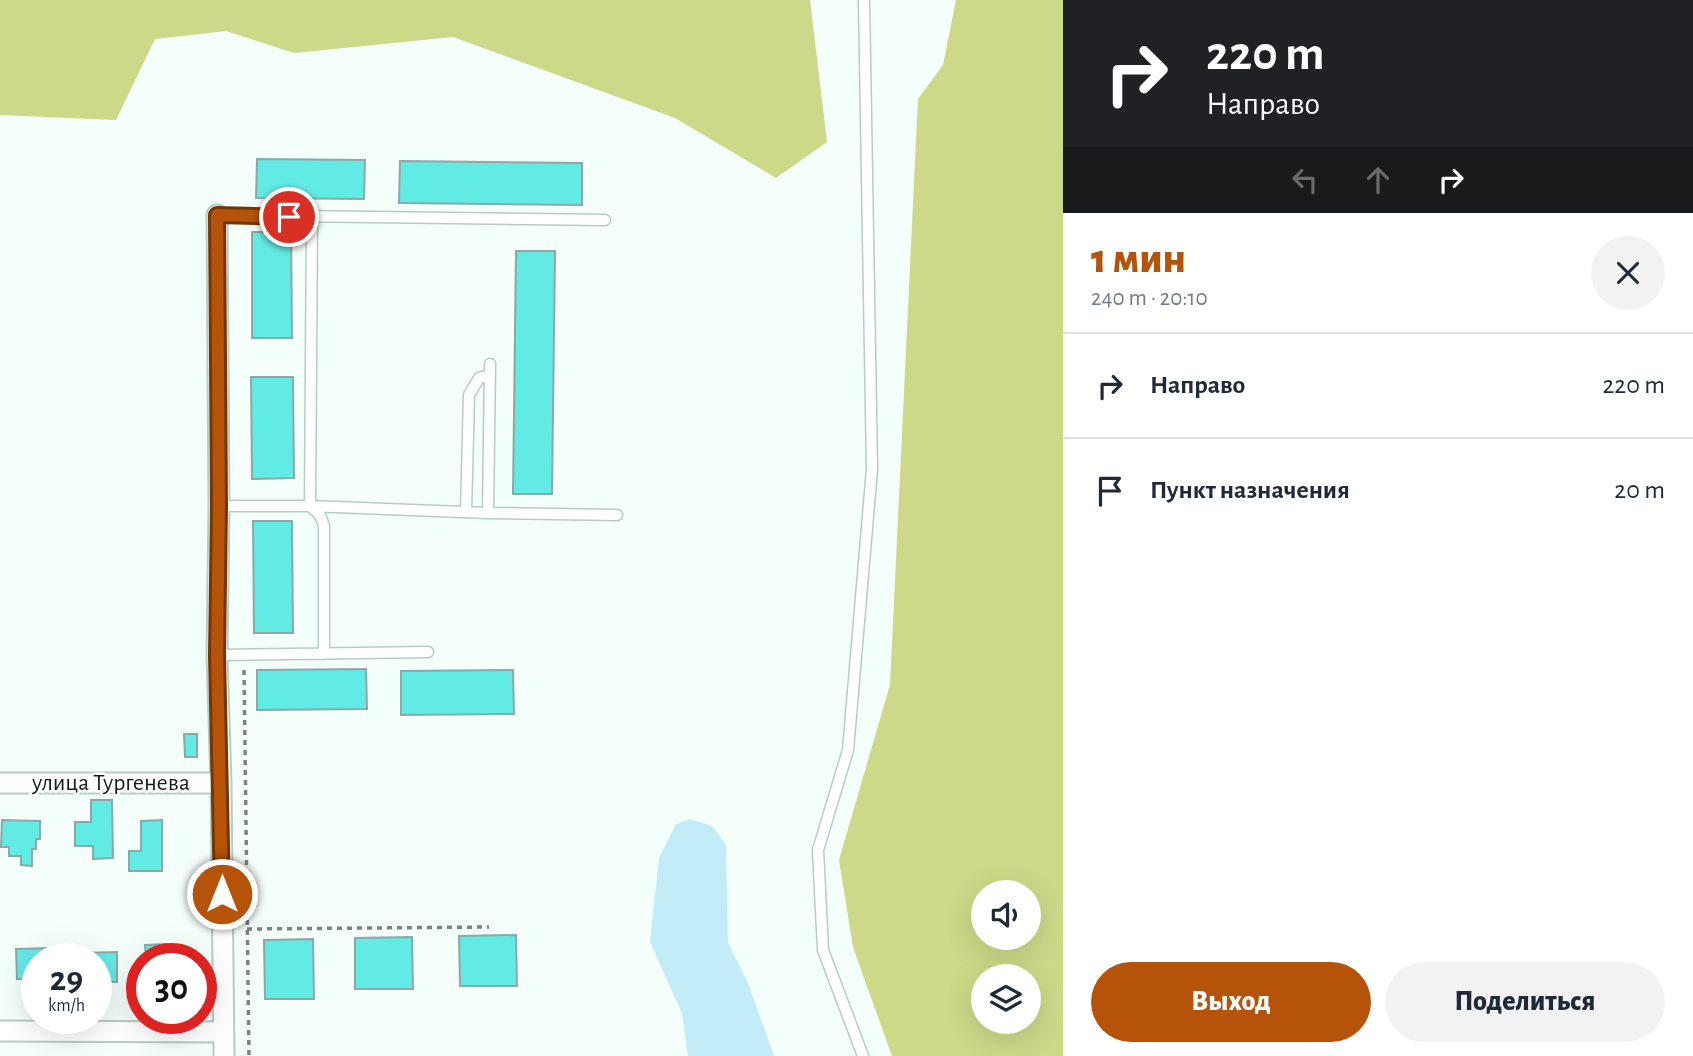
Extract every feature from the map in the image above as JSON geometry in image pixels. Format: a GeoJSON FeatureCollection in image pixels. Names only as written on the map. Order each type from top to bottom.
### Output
{"type":"FeatureCollection","features":[{"type":"Feature","properties":{"kind":"street"},"geometry":{"type":"LineString","coordinates":[[217,215],[217,655],[224,1056]]}},
{"type":"Feature","properties":{"kind":"street","name":"улица Тургенева"},"geometry":{"type":"LineString","coordinates":[[0,783],[221,783]]}},
{"type":"Feature","properties":{"kind":"street"},"geometry":{"type":"LineString","coordinates":[[0,1031],[223,1032]]}},
{"type":"Feature","properties":{"kind":"lane"},"geometry":{"type":"LineString","coordinates":[[863,1056],[823,950],[818,850],[848,750],[872,469],[864,0]]}},
{"type":"Feature","properties":{"kind":"lane"},"geometry":{"type":"LineString","coordinates":[[217,215],[605,220]]}},
{"type":"Feature","properties":{"kind":"lane"},"geometry":{"type":"LineString","coordinates":[[312,218],[310,506],[320,515],[324,526],[324,654]]}},
{"type":"Feature","properties":{"kind":"lane"},"geometry":{"type":"LineString","coordinates":[[466,512],[468,395],[479,378],[489,370],[488,513]]}},
{"type":"Feature","properties":{"kind":"lane"},"geometry":{"type":"LineString","coordinates":[[219,506],[617,514]]}},
{"type":"Feature","properties":{"kind":"lane"},"geometry":{"type":"LineString","coordinates":[[217,655],[428,652]]}},
{"type":"Feature","properties":{"kind":"path"},"geometry":{"type":"LineString","coordinates":[[244,662],[248,1056]]}},
{"type":"Feature","properties":{"kind":"path"},"geometry":{"type":"LineString","coordinates":[[247,929],[489,927]]}},
{"type":"Feature","properties":{"kind":"green space"},"geometry":{"type":"Polygon","coordinates":[[[0,0],[810,0],[827,142],[776,178],[675,118],[453,37],[294,53],[226,31],[155,39],[116,120],[0,115],[0,0]]]}},
{"type":"Feature","properties":{"kind":"green space"},"geometry":{"type":"Polygon","coordinates":[[[956,0],[1063,0],[1063,1056],[892,1056],[853,947],[839,860],[890,685],[918,99],[943,65],[956,0]]]}},
{"type":"Feature","properties":{"kind":"water"},"geometry":{"type":"Polygon","coordinates":[[[690,819],[712,826],[726,845],[728,943],[748,983],[774,1056],[688,1056],[682,1013],[650,942],[659,858],[676,824],[690,819]]]}},
{"type":"Feature","properties":{"kind":"building"},"geometry":{"type":"Polygon","coordinates":[[[257,159],[365,160],[364,199],[256,198],[257,159]]]}},
{"type":"Feature","properties":{"kind":"building"},"geometry":{"type":"Polygon","coordinates":[[[400,161],[582,163],[582,205],[399,203],[400,161]]]}},
{"type":"Feature","properties":{"kind":"building"},"geometry":{"type":"Polygon","coordinates":[[[252,232],[291,232],[292,338],[252,338],[252,232]]]}},
{"type":"Feature","properties":{"kind":"building"},"geometry":{"type":"Polygon","coordinates":[[[516,251],[555,251],[552,494],[513,494],[516,251]]]}},
{"type":"Feature","properties":{"kind":"building"},"geometry":{"type":"Polygon","coordinates":[[[251,377],[293,377],[294,478],[252,479],[251,377]]]}},
{"type":"Feature","properties":{"kind":"building"},"geometry":{"type":"Polygon","coordinates":[[[253,521],[292,521],[293,633],[254,633],[253,521]]]}},
{"type":"Feature","properties":{"kind":"building"},"geometry":{"type":"Polygon","coordinates":[[[366,669],[367,709],[257,710],[257,670],[366,669]]]}},
{"type":"Feature","properties":{"kind":"building"},"geometry":{"type":"Polygon","coordinates":[[[513,670],[514,714],[401,715],[401,671],[513,670]]]}},
{"type":"Feature","properties":{"kind":"building"},"geometry":{"type":"Polygon","coordinates":[[[184,734],[197,734],[197,757],[185,757],[184,734]]]}},
{"type":"Feature","properties":{"kind":"building"},"geometry":{"type":"Polygon","coordinates":[[[91,800],[112,800],[113,858],[93,859],[93,846],[75,846],[75,822],[91,822],[91,800]]]}},
{"type":"Feature","properties":{"kind":"building"},"geometry":{"type":"Polygon","coordinates":[[[2,820],[40,821],[40,839],[36,839],[36,849],[32,849],[32,866],[21,865],[21,856],[9,856],[9,847],[1,847],[2,820]]]}},
{"type":"Feature","properties":{"kind":"building"},"geometry":{"type":"Polygon","coordinates":[[[162,820],[162,871],[129,871],[129,851],[141,851],[141,821],[162,820]]]}},
{"type":"Feature","properties":{"kind":"building"},"geometry":{"type":"Polygon","coordinates":[[[516,935],[517,986],[460,986],[459,936],[516,935]]]}},
{"type":"Feature","properties":{"kind":"building"},"geometry":{"type":"Polygon","coordinates":[[[412,937],[413,989],[355,989],[355,938],[412,937]]]}},
{"type":"Feature","properties":{"kind":"building"},"geometry":{"type":"Polygon","coordinates":[[[313,939],[314,999],[265,999],[264,940],[313,939]]]}},
{"type":"Feature","properties":{"kind":"building"},"geometry":{"type":"Polygon","coordinates":[[[16,949],[21,949],[21,979],[17,979],[16,949]]]}},
{"type":"Feature","properties":{"kind":"building"},"geometry":{"type":"Polygon","coordinates":[[[112,952],[117,952],[117,982],[112,982],[112,952]]]}},
{"type":"Feature","properties":{"kind":"route"},"geometry":{"type":"LineString","coordinates":[[222,894],[217,655],[217,215],[289,217]]}}]}
